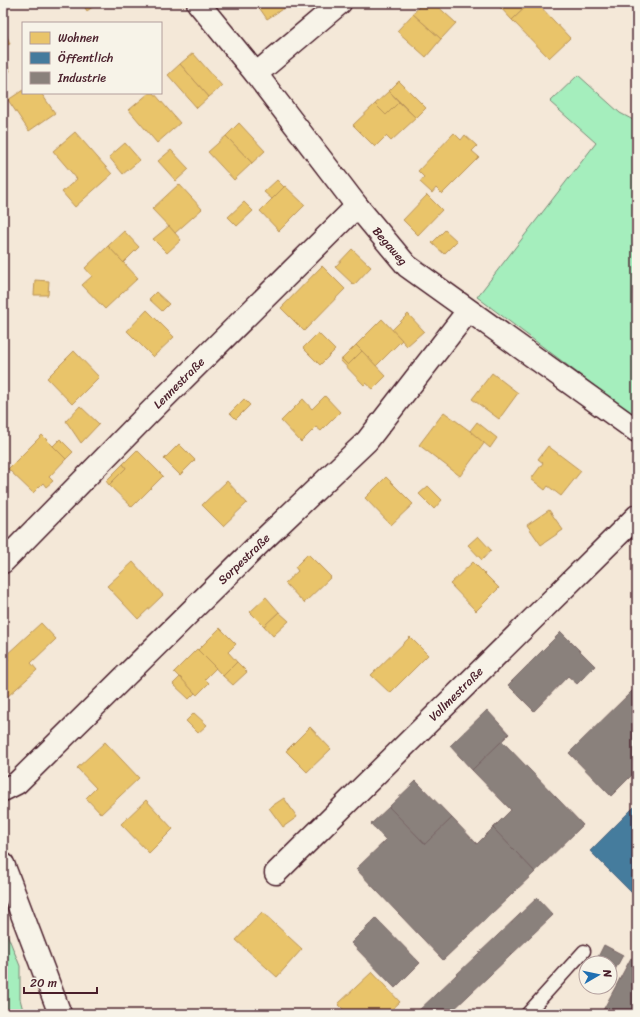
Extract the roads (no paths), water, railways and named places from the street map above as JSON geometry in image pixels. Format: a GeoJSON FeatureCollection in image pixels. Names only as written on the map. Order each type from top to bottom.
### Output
{"type":"FeatureCollection","features":[{"type":"Feature","properties":{"kind":"street","name":"Begaweg"},"geometry":{"type":"LineString","coordinates":[[198,3],[256,74],[356,206],[407,266],[637,431]]}},
{"type":"Feature","properties":{"kind":"street"},"geometry":{"type":"LineString","coordinates":[[256,74],[340,3]]}},
{"type":"Feature","properties":{"kind":"street","name":"Lennestraße"},"geometry":{"type":"LineString","coordinates":[[3,562],[146,416],[356,206]]}},
{"type":"Feature","properties":{"kind":"street","name":"Sorpestraße"},"geometry":{"type":"LineString","coordinates":[[3,790],[17,783],[262,542],[368,441],[468,311]]}},
{"type":"Feature","properties":{"kind":"street","name":"Vollmestraße"},"geometry":{"type":"LineString","coordinates":[[276,873],[637,516]]}},
{"type":"Feature","properties":{"kind":"street"},"geometry":{"type":"LineString","coordinates":[[3,864],[60,1014]]}},
{"type":"Feature","properties":{"kind":"lane"},"geometry":{"type":"LineString","coordinates":[[527,1014],[584,951]]}}]}
